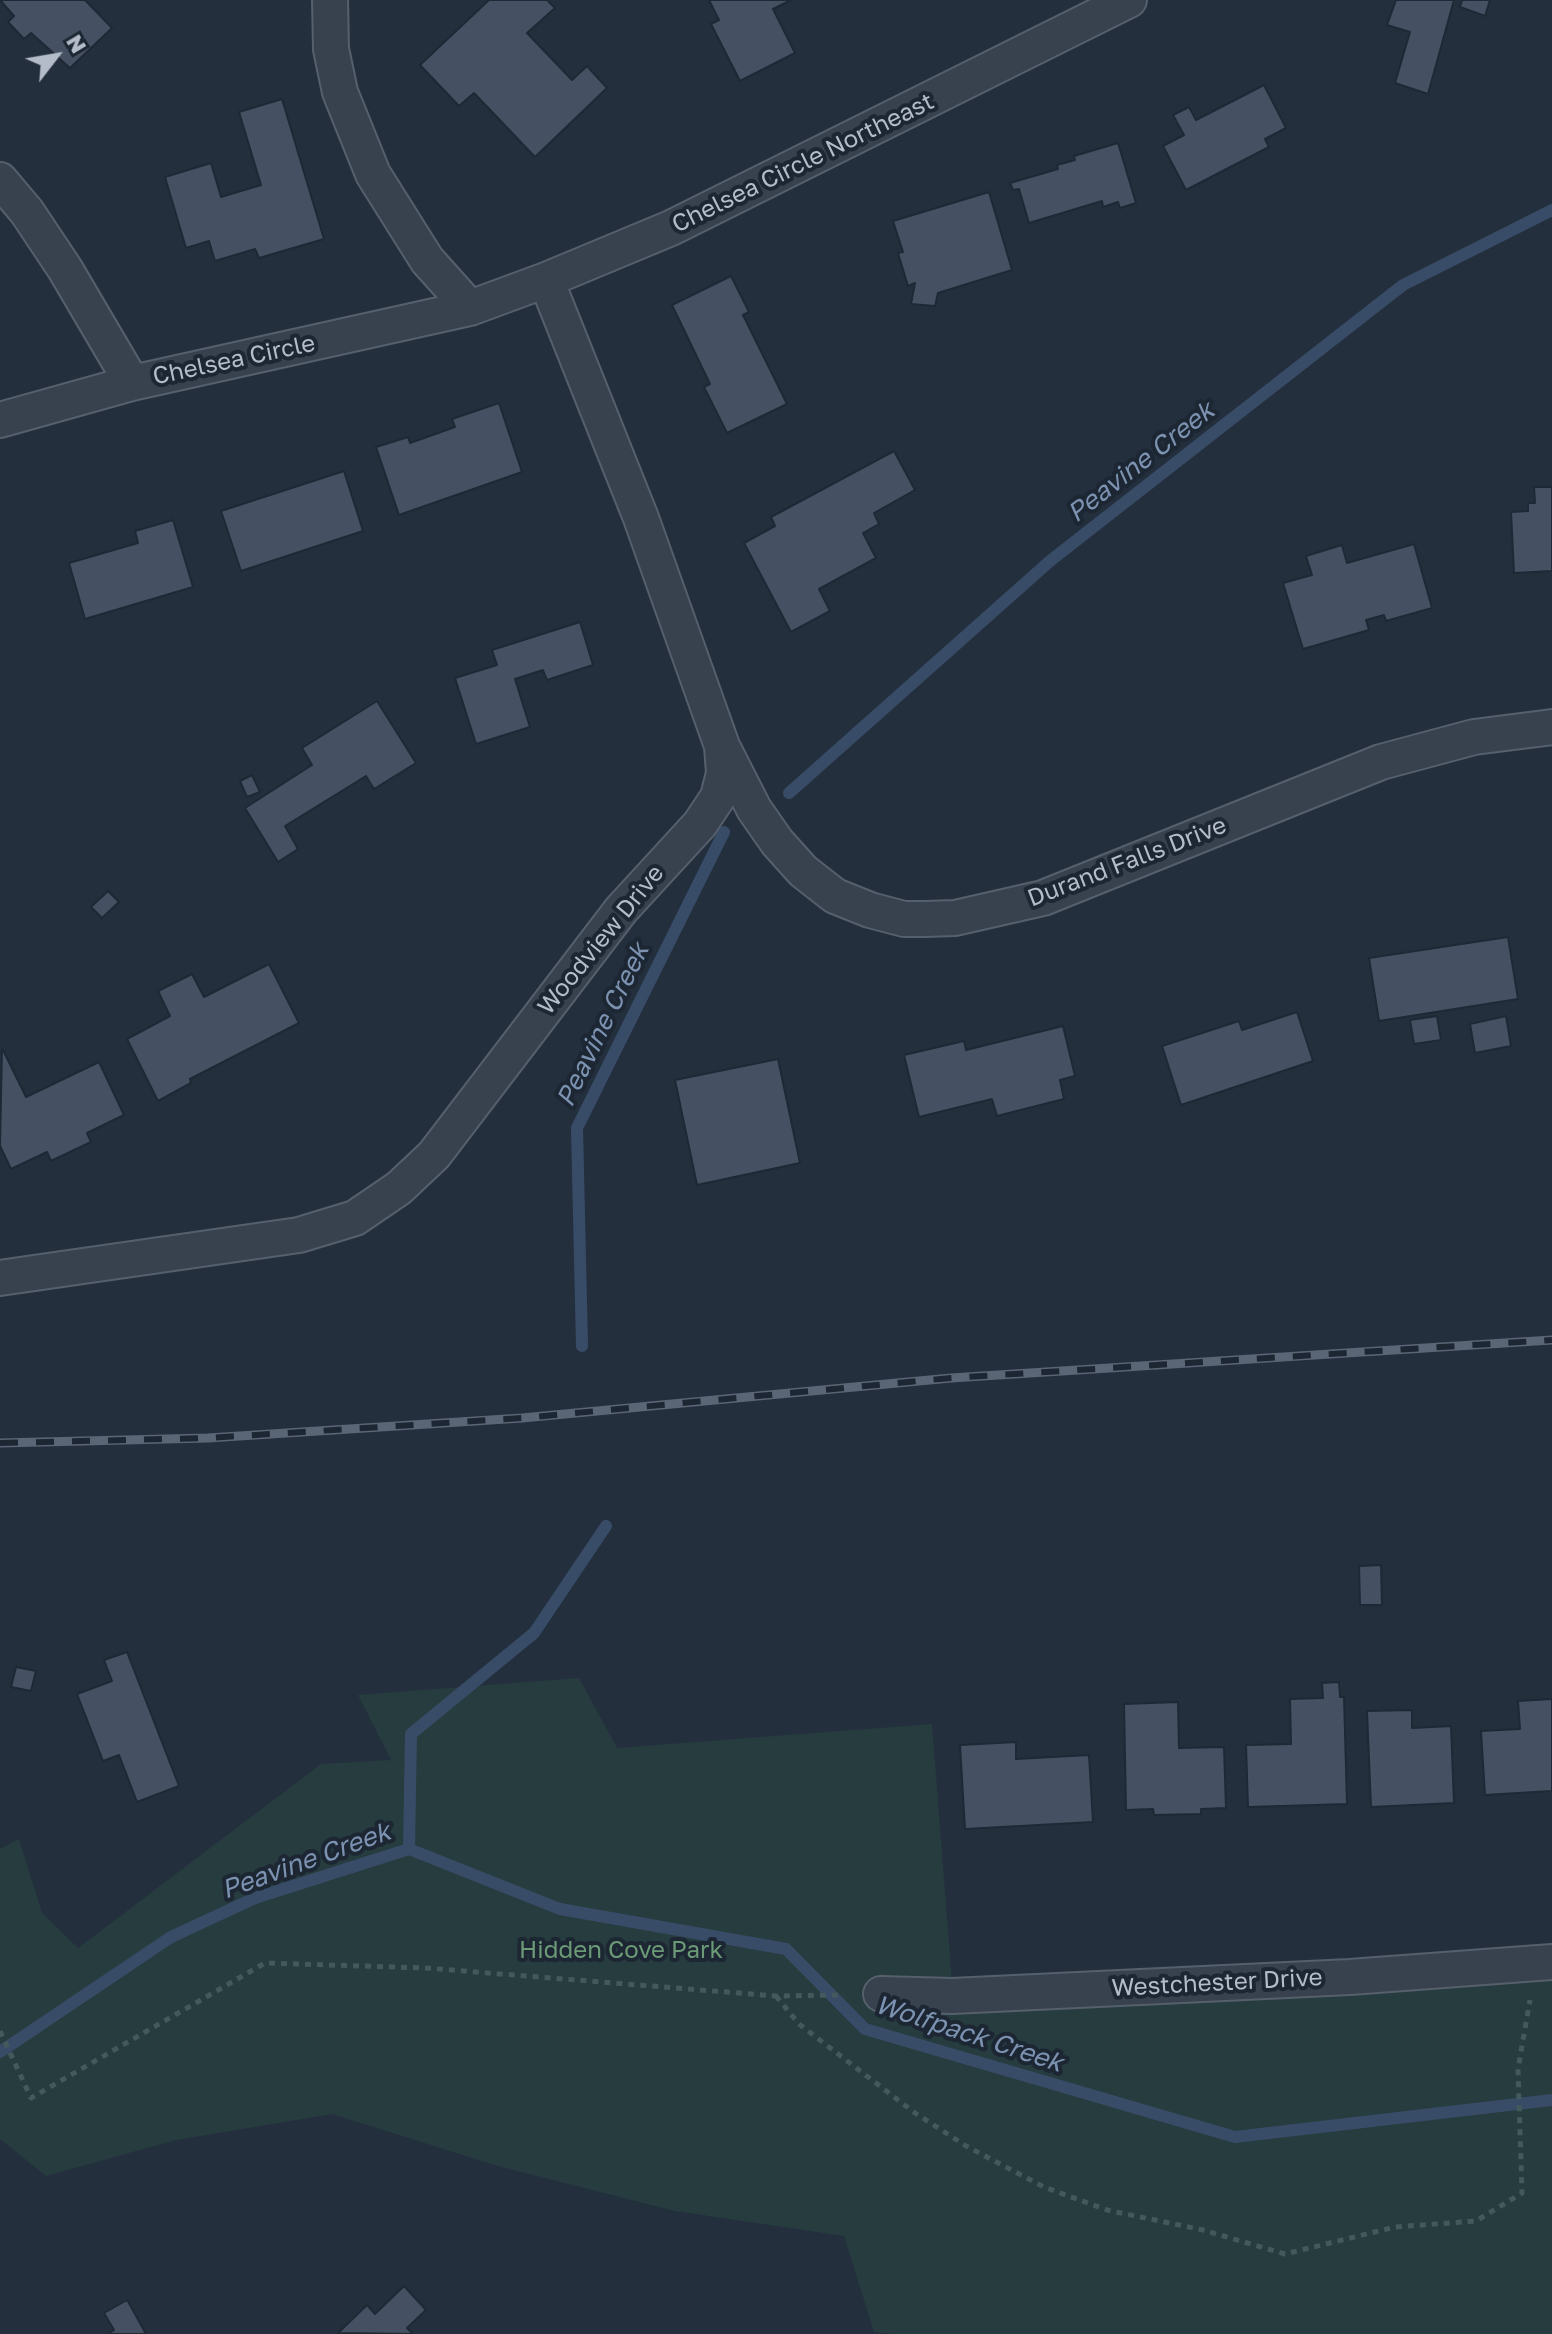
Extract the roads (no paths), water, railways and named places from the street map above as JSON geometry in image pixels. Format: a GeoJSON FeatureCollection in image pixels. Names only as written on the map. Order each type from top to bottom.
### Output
{"type":"FeatureCollection","features":[{"type":"Feature","properties":{"kind":"street"},"geometry":{"type":"LineString","coordinates":[[330,0],[331,49],[340,92],[373,174],[427,260],[470,308]]}},
{"type":"Feature","properties":{"kind":"street","name":"Chelsea Circle Northeast"},"geometry":{"type":"LineString","coordinates":[[470,308],[671,228],[1129,0]]}},
{"type":"Feature","properties":{"kind":"street"},"geometry":{"type":"LineString","coordinates":[[0,180],[27,212],[65,269],[132,383]]}},
{"type":"Feature","properties":{"kind":"street","name":"Woodview Drive"},"geometry":{"type":"LineString","coordinates":[[0,1278],[299,1235],[355,1218],[399,1188],[434,1155],[621,910],[700,824],[718,797],[724,773],[722,746],[641,518],[546,280]]}},
{"type":"Feature","properties":{"kind":"street","name":"Chelsea Circle"},"geometry":{"type":"LineString","coordinates":[[0,420],[132,383],[470,308]]}},
{"type":"Feature","properties":{"kind":"street","name":"Durand Falls Drive"},"geometry":{"type":"LineString","coordinates":[[722,746],[754,809],[777,842],[803,871],[835,896],[870,910],[904,919],[925,919],[955,918],[1043,898],[1381,762],[1474,737],[1552,727]]}},
{"type":"Feature","properties":{"kind":"street","name":"Westchester Drive"},"geometry":{"type":"LineString","coordinates":[[881,1994],[952,1996],[1350,1977],[1544,1963]]}},
{"type":"Feature","properties":{"kind":"waterway","name":"Peavine Creek"},"geometry":{"type":"LineString","coordinates":[[789,793],[1050,561],[1403,285],[1552,210]]}},
{"type":"Feature","properties":{"kind":"waterway","name":"Peavine Creek"},"geometry":{"type":"LineString","coordinates":[[582,1346],[577,1128],[724,832]]}},
{"type":"Feature","properties":{"kind":"waterway","name":"Peavine Creek"},"geometry":{"type":"LineString","coordinates":[[0,2052],[171,1937],[255,1898],[409,1849],[411,1734],[534,1633],[606,1526]]}},
{"type":"Feature","properties":{"kind":"waterway","name":"Wolfpack Creek"},"geometry":{"type":"LineString","coordinates":[[409,1849],[560,1909],[786,1949],[865,2029],[1235,2137],[1552,2100]]}},
{"type":"Feature","properties":{"kind":"railway"},"geometry":{"type":"LineString","coordinates":[[0,1443],[208,1438],[522,1418],[951,1378],[1552,1340]]}},
{"type":"Feature","properties":{"kind":"park label","name":"Hidden Cove Park"},"geometry":{"type":"Point","coordinates":[621,1950]}}]}
